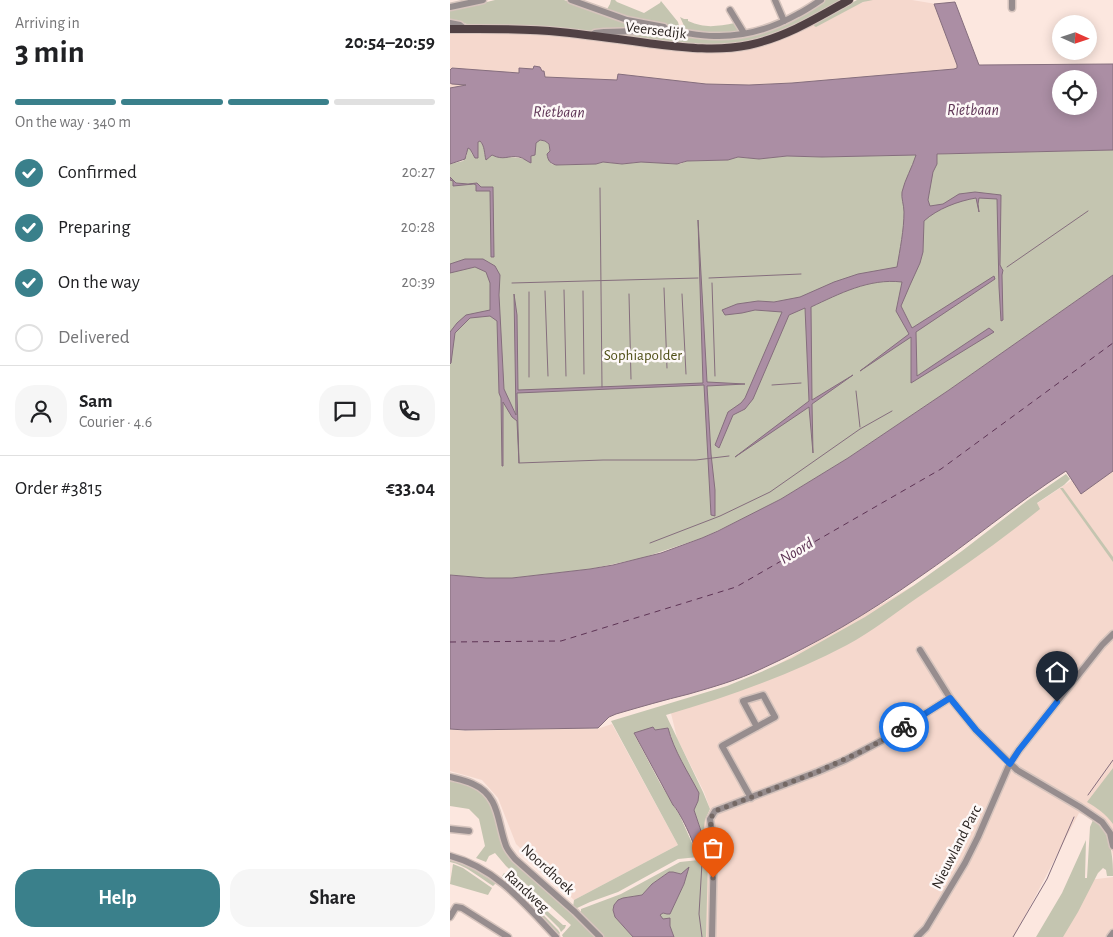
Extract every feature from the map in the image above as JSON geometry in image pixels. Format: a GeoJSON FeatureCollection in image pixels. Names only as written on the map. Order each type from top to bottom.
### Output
{"type":"FeatureCollection","features":[{"type":"Feature","properties":{"kind":"main road","name":"Veersedijk"},"geometry":{"type":"LineString","coordinates":[[450,29],[515,28],[692,48],[719,49],[748,45],[774,38],[801,27],[849,0]]}},
{"type":"Feature","properties":{"kind":"street"},"geometry":{"type":"LineString","coordinates":[[450,7],[483,0]]}},
{"type":"Feature","properties":{"kind":"street"},"geometry":{"type":"LineString","coordinates":[[571,0],[627,20],[664,27],[668,31]]}},
{"type":"Feature","properties":{"kind":"street"},"geometry":{"type":"LineString","coordinates":[[775,0],[784,20]]}},
{"type":"Feature","properties":{"kind":"street"},"geometry":{"type":"LineString","coordinates":[[1012,0],[1012,8]]}},
{"type":"Feature","properties":{"kind":"street"},"geometry":{"type":"LineString","coordinates":[[591,36],[595,33],[604,32],[668,31],[716,36],[744,33],[766,28],[798,15],[818,1]]}},
{"type":"Feature","properties":{"kind":"street"},"geometry":{"type":"LineString","coordinates":[[730,10],[744,33]]}},
{"type":"Feature","properties":{"kind":"street"},"geometry":{"type":"LineString","coordinates":[[450,23],[460,25],[465,29]]}},
{"type":"Feature","properties":{"kind":"street","name":"Nieuwland Parc"},"geometry":{"type":"LineString","coordinates":[[918,937],[926,928],[965,863],[1010,764],[1019,750],[1098,650],[1113,634]]}},
{"type":"Feature","properties":{"kind":"street"},"geometry":{"type":"LineString","coordinates":[[920,650],[950,698],[976,730],[1017,770],[1102,822],[1110,834],[1113,846]]}},
{"type":"Feature","properties":{"kind":"street"},"geometry":{"type":"LineString","coordinates":[[751,798],[722,746],[757,727],[775,717],[763,695],[744,701],[757,727]]}},
{"type":"Feature","properties":{"kind":"street"},"geometry":{"type":"LineString","coordinates":[[712,937],[714,845],[710,819],[715,811],[845,760],[883,740],[950,698]]}},
{"type":"Feature","properties":{"kind":"street","name":"Noordhoek"},"geometry":{"type":"LineString","coordinates":[[450,777],[474,784],[488,794],[496,807],[507,848],[515,859],[576,912],[600,937]]}},
{"type":"Feature","properties":{"kind":"street"},"geometry":{"type":"LineString","coordinates":[[450,829],[469,830]]}},
{"type":"Feature","properties":{"kind":"street","name":"Randweg"},"geometry":{"type":"LineString","coordinates":[[450,856],[472,863],[509,888],[556,937]]}},
{"type":"Feature","properties":{"kind":"street"},"geometry":{"type":"LineString","coordinates":[[450,917],[456,907],[462,908],[508,937]]}},
{"type":"Feature","properties":{"kind":"street"},"geometry":{"type":"LineString","coordinates":[[1110,937],[1113,933]]}},
{"type":"Feature","properties":{"kind":"shaded area"},"geometry":{"type":"Polygon","coordinates":[[[868,0],[912,0],[936,4],[961,69],[790,88],[450,101],[450,31],[765,44],[868,0]]]}},
{"type":"Feature","properties":{"kind":"shaded area"},"geometry":{"type":"Polygon","coordinates":[[[1113,450],[1113,857],[1108,826],[1079,813],[1014,937],[705,937],[708,855],[703,825],[710,809],[704,792],[677,738],[669,705],[753,679],[923,580],[1072,480],[1113,450]]]}},
{"type":"Feature","properties":{"kind":"shaded area"},"geometry":{"type":"Polygon","coordinates":[[[612,724],[678,845],[574,900],[516,844],[498,798],[482,780],[450,771],[450,729],[464,731],[597,729],[612,724]]]}},
{"type":"Feature","properties":{"kind":"shaded area"},"geometry":{"type":"Polygon","coordinates":[[[1113,877],[1113,937],[1048,937],[1081,881],[1113,877]]]}},
{"type":"Feature","properties":{"kind":"green space"},"geometry":{"type":"Polygon","coordinates":[[[495,0],[564,0],[626,21],[659,27],[589,32],[536,27],[471,25],[450,20],[450,11],[495,0]]]}},
{"type":"Feature","properties":{"kind":"green space"},"geometry":{"type":"Polygon","coordinates":[[[611,0],[644,13],[661,1],[678,22],[678,29],[675,31],[606,11],[611,0]]]}},
{"type":"Feature","properties":{"kind":"green space"},"geometry":{"type":"Polygon","coordinates":[[[825,0],[845,0],[767,39],[728,46],[695,46],[608,34],[658,33],[729,37],[799,16],[825,0]]]}},
{"type":"Feature","properties":{"kind":"green space"},"geometry":{"type":"Polygon","coordinates":[[[857,0],[873,0],[863,2],[816,27],[814,26],[815,23],[857,0]]]}},
{"type":"Feature","properties":{"kind":"green space"},"geometry":{"type":"Polygon","coordinates":[[[680,17],[688,19],[688,21],[695,24],[706,26],[736,23],[740,30],[728,34],[688,31],[680,17]]]}},
{"type":"Feature","properties":{"kind":"green space","name":"Sophiapolder"},"geometry":{"type":"Polygon","coordinates":[[[539,140],[549,144],[551,164],[556,165],[596,164],[603,162],[622,164],[657,162],[680,164],[687,161],[728,160],[738,157],[759,159],[786,156],[822,157],[1113,150],[1113,275],[848,458],[781,499],[702,538],[642,558],[590,569],[512,578],[450,575],[450,164],[463,161],[467,155],[467,148],[478,158],[478,142],[480,141],[484,147],[484,154],[489,158],[492,155],[521,158],[531,162],[534,147],[539,140]]]}},
{"type":"Feature","properties":{"kind":"green space"},"geometry":{"type":"Polygon","coordinates":[[[1066,474],[1070,479],[1037,503],[1040,509],[1010,532],[856,640],[781,676],[712,701],[666,715],[710,809],[704,827],[709,856],[678,859],[618,892],[575,909],[573,907],[574,900],[678,845],[611,721],[727,686],[792,658],[865,617],[913,586],[1066,474]],[[653,727],[634,734],[680,816],[696,852],[703,851],[701,831],[694,810],[698,801],[698,793],[677,753],[668,728],[655,730],[653,727]]]}},
{"type":"Feature","properties":{"kind":"green space"},"geometry":{"type":"Polygon","coordinates":[[[1060,488],[1063,488],[1113,557],[1113,562],[1060,488]]]}},
{"type":"Feature","properties":{"kind":"green space"},"geometry":{"type":"Polygon","coordinates":[[[1113,768],[1113,824],[1087,802],[1113,768]]]}},
{"type":"Feature","properties":{"kind":"green space"},"geometry":{"type":"Polygon","coordinates":[[[450,779],[465,782],[481,791],[491,802],[506,849],[599,937],[563,937],[562,935],[571,925],[506,866],[495,853],[489,856],[486,862],[476,858],[485,846],[479,819],[469,809],[450,806],[450,779]]]}},
{"type":"Feature","properties":{"kind":"green space"},"geometry":{"type":"Polygon","coordinates":[[[1093,820],[1101,827],[1108,839],[1113,876],[1107,876],[1106,870],[1103,868],[1098,873],[1063,937],[1036,937],[1062,893],[1086,840],[1085,878],[1087,878],[1090,827],[1093,820]]]}},
{"type":"Feature","properties":{"kind":"green space"},"geometry":{"type":"Polygon","coordinates":[[[708,859],[706,937],[674,937],[670,926],[670,919],[660,917],[662,913],[670,914],[684,884],[688,870],[681,874],[669,872],[652,884],[642,895],[623,898],[614,905],[615,917],[633,937],[603,937],[581,914],[581,909],[621,894],[680,862],[708,859]]]}},
{"type":"Feature","properties":{"kind":"green space"},"geometry":{"type":"Polygon","coordinates":[[[450,860],[467,865],[496,883],[493,886],[467,869],[450,862],[450,860]]]}},
{"type":"Feature","properties":{"kind":"green space"},"geometry":{"type":"Polygon","coordinates":[[[453,864],[463,868],[492,888],[488,895],[450,884],[453,864]]]}},
{"type":"Feature","properties":{"kind":"green space"},"geometry":{"type":"Polygon","coordinates":[[[504,873],[563,925],[566,925],[565,928],[561,932],[527,896],[502,876],[504,873]]]}},
{"type":"Feature","properties":{"kind":"green space"},"geometry":{"type":"Polygon","coordinates":[[[501,877],[526,897],[558,930],[560,933],[558,936],[500,879],[501,877]]]}},
{"type":"Feature","properties":{"kind":"water","name":"Rietbaan"},"geometry":{"type":"Polygon","coordinates":[[[955,2],[979,65],[1113,64],[1113,150],[937,154],[937,164],[933,172],[928,200],[930,206],[943,204],[959,194],[975,192],[1001,195],[1000,265],[1003,270],[1003,320],[1001,321],[999,287],[997,199],[979,198],[979,212],[976,198],[948,206],[929,217],[924,221],[923,252],[920,263],[901,306],[912,328],[994,276],[995,279],[916,332],[917,376],[989,328],[994,332],[911,383],[911,337],[860,371],[909,334],[896,311],[902,282],[878,282],[855,288],[811,307],[812,400],[853,375],[812,404],[813,453],[809,407],[735,457],[809,401],[805,308],[789,315],[753,399],[745,409],[733,415],[719,448],[715,445],[728,412],[745,398],[782,312],[755,310],[725,315],[722,310],[737,304],[758,301],[774,302],[800,297],[858,274],[897,267],[904,219],[902,192],[916,155],[787,156],[759,159],[738,157],[728,160],[687,161],[677,164],[603,162],[596,164],[556,165],[549,160],[547,154],[550,151],[549,144],[545,141],[540,140],[536,143],[535,155],[531,156],[531,163],[519,157],[500,158],[492,155],[486,160],[484,147],[480,141],[478,142],[478,158],[475,158],[468,148],[465,159],[450,164],[450,88],[466,85],[450,83],[450,70],[452,68],[519,73],[519,68],[533,69],[534,66],[540,67],[544,71],[545,77],[617,80],[618,74],[706,84],[749,85],[954,69],[957,68],[934,4],[955,2]]]}},
{"type":"Feature","properties":{"kind":"water"},"geometry":{"type":"Polygon","coordinates":[[[450,177],[456,183],[477,183],[481,187],[493,187],[494,257],[491,257],[490,191],[476,191],[476,185],[474,184],[453,186],[453,181],[450,180],[450,177]]]}},
{"type":"Feature","properties":{"kind":"water"},"geometry":{"type":"Polygon","coordinates":[[[698,220],[707,382],[745,384],[707,386],[715,490],[715,516],[711,515],[704,385],[517,393],[519,463],[517,421],[512,417],[503,402],[502,466],[497,321],[490,316],[470,318],[455,333],[450,364],[450,332],[466,315],[490,310],[490,283],[486,272],[475,267],[450,273],[450,264],[465,259],[483,259],[495,266],[500,275],[499,295],[504,389],[516,415],[514,294],[517,315],[518,390],[703,383],[698,220]]]}},
{"type":"Feature","properties":{"kind":"water","name":"Noord"},"geometry":{"type":"Polygon","coordinates":[[[1113,275],[1113,471],[1081,494],[1066,471],[937,565],[881,603],[802,649],[743,677],[616,714],[609,717],[598,728],[450,729],[450,575],[512,578],[590,569],[661,553],[718,531],[781,499],[848,458],[1113,275]]]}},
{"type":"Feature","properties":{"kind":"water"},"geometry":{"type":"Polygon","coordinates":[[[653,727],[655,730],[668,728],[678,753],[699,793],[694,810],[701,831],[703,851],[696,852],[683,820],[634,733],[653,727]]]}},
{"type":"Feature","properties":{"kind":"water"},"geometry":{"type":"Polygon","coordinates":[[[689,867],[684,884],[670,914],[663,913],[660,915],[663,919],[670,918],[670,926],[674,937],[633,937],[615,917],[613,910],[618,900],[642,895],[652,884],[669,872],[681,874],[689,867]]]}},
{"type":"Feature","properties":{"kind":"waterway"},"geometry":{"type":"LineString","coordinates":[[600,188],[602,387]]}},
{"type":"Feature","properties":{"kind":"waterway"},"geometry":{"type":"LineString","coordinates":[[1007,267],[1088,211]]}},
{"type":"Feature","properties":{"kind":"waterway"},"geometry":{"type":"LineString","coordinates":[[709,278],[801,274]]}},
{"type":"Feature","properties":{"kind":"waterway"},"geometry":{"type":"LineString","coordinates":[[512,283],[698,278]]}},
{"type":"Feature","properties":{"kind":"waterway"},"geometry":{"type":"LineString","coordinates":[[712,283],[715,376]]}},
{"type":"Feature","properties":{"kind":"waterway"},"geometry":{"type":"LineString","coordinates":[[664,288],[667,368]]}},
{"type":"Feature","properties":{"kind":"waterway"},"geometry":{"type":"LineString","coordinates":[[564,290],[566,376]]}},
{"type":"Feature","properties":{"kind":"waterway"},"geometry":{"type":"LineString","coordinates":[[545,291],[548,376]]}},
{"type":"Feature","properties":{"kind":"waterway"},"geometry":{"type":"LineString","coordinates":[[583,291],[584,374]]}},
{"type":"Feature","properties":{"kind":"waterway"},"geometry":{"type":"LineString","coordinates":[[529,292],[529,377]]}},
{"type":"Feature","properties":{"kind":"waterway"},"geometry":{"type":"LineString","coordinates":[[629,294],[631,379]]}},
{"type":"Feature","properties":{"kind":"waterway"},"geometry":{"type":"LineString","coordinates":[[682,294],[686,374]]}},
{"type":"Feature","properties":{"kind":"waterway"},"geometry":{"type":"LineString","coordinates":[[772,385],[801,383]]}},
{"type":"Feature","properties":{"kind":"waterway"},"geometry":{"type":"LineString","coordinates":[[856,391],[860,427]]}},
{"type":"Feature","properties":{"kind":"waterway"},"geometry":{"type":"LineString","coordinates":[[650,543],[720,516],[770,492],[860,429],[892,411]]}},
{"type":"Feature","properties":{"kind":"waterway"},"geometry":{"type":"LineString","coordinates":[[519,463],[603,460],[696,460],[729,456]]}},
{"type":"Feature","properties":{"kind":"waterway"},"geometry":{"type":"LineString","coordinates":[[1088,795],[1113,760]]}},
{"type":"Feature","properties":{"kind":"waterway"},"geometry":{"type":"LineString","coordinates":[[1013,937],[1047,879],[1074,817]]}},
{"type":"Feature","properties":{"kind":"waterway"},"geometry":{"type":"LineString","coordinates":[[702,863],[699,914],[702,937]]}},
{"type":"Feature","properties":{"kind":"ferry route"},"geometry":{"type":"LineString","coordinates":[[450,642],[561,641],[736,587],[941,469],[1113,343]]}},
{"type":"Feature","properties":{"kind":"way so far"},"geometry":{"type":"LineString","coordinates":[[713,878],[714,845],[710,819],[715,811],[845,760],[904,727]]}},
{"type":"Feature","properties":{"kind":"route"},"geometry":{"type":"LineString","coordinates":[[904,727],[950,698],[976,730],[1010,764],[1057,702]]}}]}
